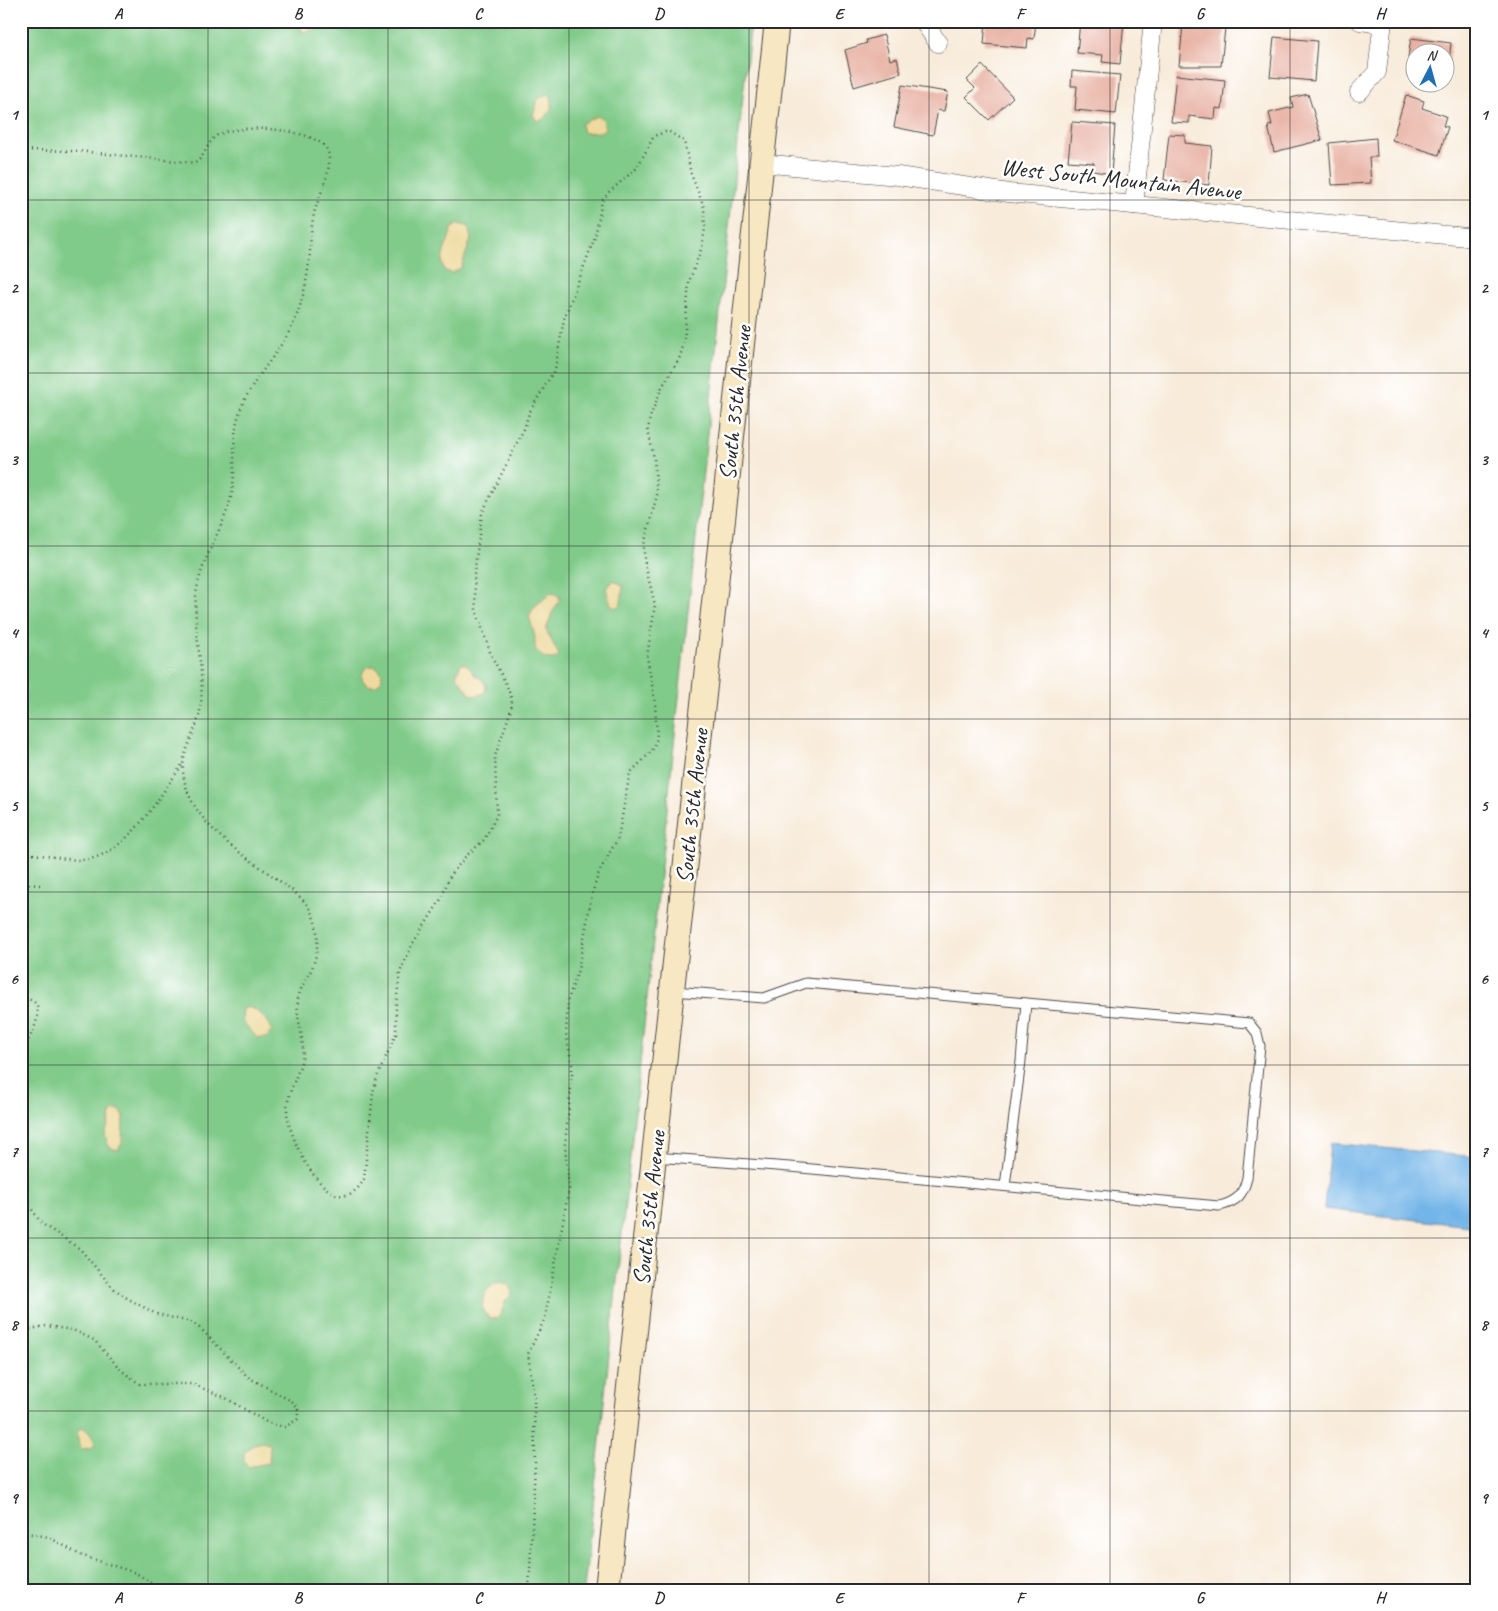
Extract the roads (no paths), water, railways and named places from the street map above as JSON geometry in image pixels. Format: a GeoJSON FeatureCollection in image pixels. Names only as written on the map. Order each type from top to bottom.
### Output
{"type":"FeatureCollection","features":[{"type":"Feature","properties":{"kind":"main road","name":"South 35th Avenue"},"geometry":{"type":"LineString","coordinates":[[607,1590],[777,21]]}},
{"type":"Feature","properties":{"kind":"street"},"geometry":{"type":"LineString","coordinates":[[926,21],[926,25],[938,44]]}},
{"type":"Feature","properties":{"kind":"street"},"geometry":{"type":"LineString","coordinates":[[1134,204],[1153,21]]}},
{"type":"Feature","properties":{"kind":"street"},"geometry":{"type":"LineString","coordinates":[[1359,92],[1377,72],[1383,23],[1360,21]]}},
{"type":"Feature","properties":{"kind":"street","name":"West South Mountain Avenue"},"geometry":{"type":"LineString","coordinates":[[761,163],[898,176],[1009,193],[1477,238]]}},
{"type":"Feature","properties":{"kind":"lane"},"geometry":{"type":"LineString","coordinates":[[654,1157],[790,1167],[1219,1206],[1232,1203],[1243,1193],[1247,1178],[1260,1046],[1257,1033],[1249,1023],[806,983],[764,998],[672,991]]}},
{"type":"Feature","properties":{"kind":"lane"},"geometry":{"type":"LineString","coordinates":[[1005,1186],[1026,1002]]}},
{"type":"Feature","properties":{"kind":"water"},"geometry":{"type":"Polygon","coordinates":[[[1330,1143],[1477,1157],[1477,1227],[1324,1209],[1330,1143]]]}}]}
